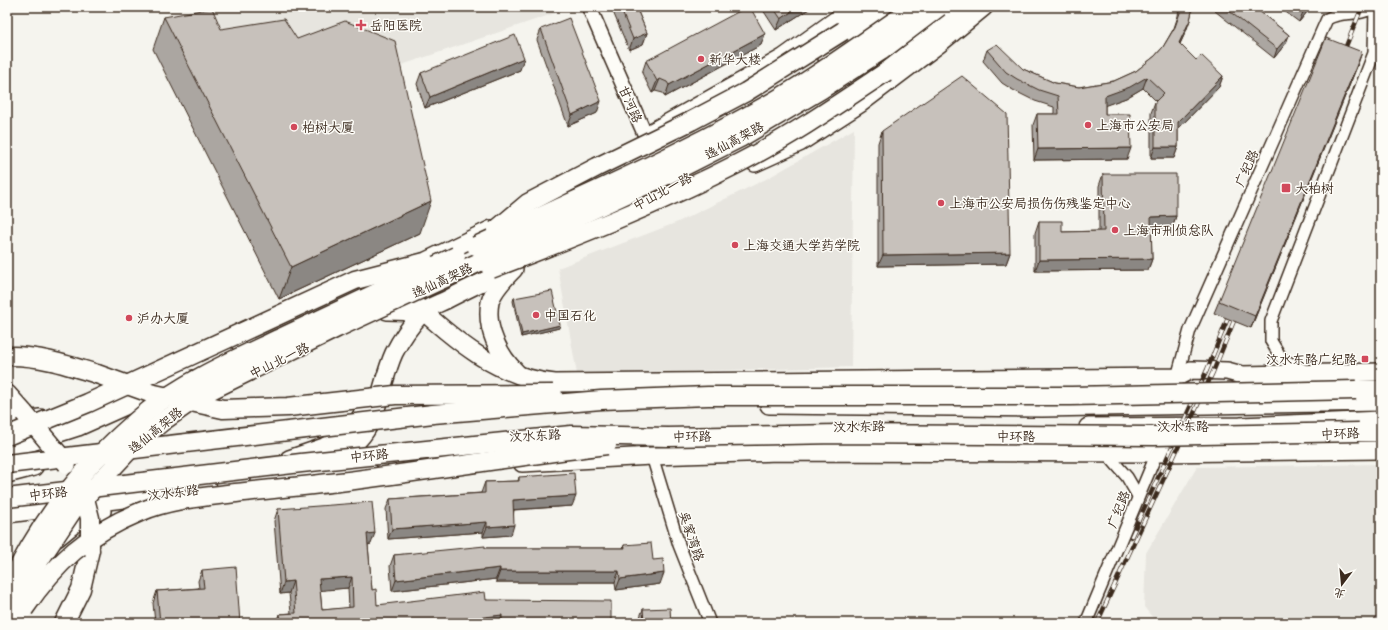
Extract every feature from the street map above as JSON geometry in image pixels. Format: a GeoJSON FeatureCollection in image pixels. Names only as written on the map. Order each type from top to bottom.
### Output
{"type":"FeatureCollection","features":[{"type":"Feature","properties":{"kind":"highway"},"geometry":{"type":"LineString","coordinates":[[476,246],[528,204],[597,167],[746,92],[843,31],[876,7]]}},
{"type":"Feature","properties":{"kind":"highway","name":"逸仙高架路"},"geometry":{"type":"LineString","coordinates":[[7,588],[30,544],[72,483],[94,460],[149,410],[192,382],[244,355],[694,144],[754,112],[841,59],[915,7]]}},
{"type":"Feature","properties":{"kind":"highway","name":"逸仙高架路"},"geometry":{"type":"LineString","coordinates":[[12,623],[33,570],[73,510],[134,445],[162,422],[199,396],[661,178],[740,138],[822,89],[881,51],[939,7]]}},
{"type":"Feature","properties":{"kind":"highway"},"geometry":{"type":"LineString","coordinates":[[381,311],[641,210],[740,163],[832,108],[886,72],[969,7]]}},
{"type":"Feature","properties":{"kind":"highway"},"geometry":{"type":"LineString","coordinates":[[7,436],[88,404],[355,280],[390,270],[456,256]]}},
{"type":"Feature","properties":{"kind":"highway"},"geometry":{"type":"LineString","coordinates":[[7,356],[41,358],[66,364],[150,393],[223,409],[288,407],[395,395],[463,393],[708,396],[1071,396],[1381,390]]}},
{"type":"Feature","properties":{"kind":"highway"},"geometry":{"type":"LineString","coordinates":[[7,394],[68,464],[81,484],[85,495],[90,518],[91,537],[85,575],[64,623]]}},
{"type":"Feature","properties":{"kind":"highway"},"geometry":{"type":"LineString","coordinates":[[7,463],[433,414],[601,400],[708,396]]}},
{"type":"Feature","properties":{"kind":"highway"},"geometry":{"type":"LineString","coordinates":[[7,423],[44,444],[68,464]]}},
{"type":"Feature","properties":{"kind":"highway","name":"中环路"},"geometry":{"type":"LineString","coordinates":[[7,498],[308,462],[572,435],[668,437],[838,434],[1154,436],[1381,432]]}},
{"type":"Feature","properties":{"kind":"highway"},"geometry":{"type":"LineString","coordinates":[[15,623],[49,576],[74,550],[95,534],[142,511],[201,497],[386,476],[668,437]]}},
{"type":"Feature","properties":{"kind":"main road"},"geometry":{"type":"LineString","coordinates":[[622,168],[645,135],[783,58],[854,7]]}},
{"type":"Feature","properties":{"kind":"main road","name":"中山北一路"},"geometry":{"type":"LineString","coordinates":[[7,450],[78,427],[159,392],[226,355],[732,116],[822,62],[897,7]]}},
{"type":"Feature","properties":{"kind":"main road","name":"中山北一路"},"geometry":{"type":"LineString","coordinates":[[289,459],[324,447],[351,431],[368,406],[394,354],[408,331],[423,312],[637,204],[675,192],[818,104],[918,34],[951,7]]}},
{"type":"Feature","properties":{"kind":"main road"},"geometry":{"type":"LineString","coordinates":[[675,192],[805,139],[884,86],[984,7]]}},
{"type":"Feature","properties":{"kind":"main road"},"geometry":{"type":"LineString","coordinates":[[521,263],[507,276],[496,291],[490,301],[489,312],[491,326],[500,353],[508,364],[522,377]]}},
{"type":"Feature","properties":{"kind":"main road"},"geometry":{"type":"LineString","coordinates":[[381,311],[399,290],[407,270]]}},
{"type":"Feature","properties":{"kind":"main road","name":"汶水东路"},"geometry":{"type":"LineString","coordinates":[[379,284],[399,290],[423,312],[491,364],[522,377],[564,398],[586,405],[758,404],[1042,408],[1381,402]]}},
{"type":"Feature","properties":{"kind":"main road"},"geometry":{"type":"LineString","coordinates":[[381,311],[423,312]]}},
{"type":"Feature","properties":{"kind":"main road","name":"中山北一路"},"geometry":{"type":"LineString","coordinates":[[7,463],[81,438],[128,418],[177,411],[225,386],[381,311]]}},
{"type":"Feature","properties":{"kind":"main road","name":"中山北一路"},"geometry":{"type":"LineString","coordinates":[[7,492],[332,455],[348,449],[360,440],[366,431],[377,408],[394,354]]}},
{"type":"Feature","properties":{"kind":"main road"},"geometry":{"type":"LineString","coordinates":[[7,416],[26,420],[41,418],[122,384],[147,371],[169,364],[226,355]]}},
{"type":"Feature","properties":{"kind":"main road","name":"汶水东路"},"geometry":{"type":"LineString","coordinates":[[522,377],[556,383],[1177,377],[1192,370],[1227,371],[1242,375],[1381,372]]}},
{"type":"Feature","properties":{"kind":"main road"},"geometry":{"type":"LineString","coordinates":[[122,384],[185,377]]}},
{"type":"Feature","properties":{"kind":"main road"},"geometry":{"type":"LineString","coordinates":[[879,379],[926,407]]}},
{"type":"Feature","properties":{"kind":"main road","name":"中山北一路"},"geometry":{"type":"LineString","coordinates":[[128,418],[159,392]]}},
{"type":"Feature","properties":{"kind":"main road"},"geometry":{"type":"LineString","coordinates":[[7,474],[48,464],[91,450],[177,411]]}},
{"type":"Feature","properties":{"kind":"main road","name":"汶水东路"},"geometry":{"type":"LineString","coordinates":[[340,472],[476,440],[534,435],[696,428],[856,426],[1240,426],[1381,420]]}},
{"type":"Feature","properties":{"kind":"main road"},"geometry":{"type":"LineString","coordinates":[[254,482],[348,449]]}},
{"type":"Feature","properties":{"kind":"main road","name":"汶水东路"},"geometry":{"type":"LineString","coordinates":[[7,514],[145,495],[340,472],[652,456],[780,452],[1157,453],[1381,450]]}},
{"type":"Feature","properties":{"kind":"main road"},"geometry":{"type":"LineString","coordinates":[[7,588],[57,537],[79,520],[145,495]]}},
{"type":"Feature","properties":{"kind":"main road"},"geometry":{"type":"LineString","coordinates":[[7,520],[79,520]]}},
{"type":"Feature","properties":{"kind":"main road"},"geometry":{"type":"LineString","coordinates":[[7,617],[38,558]]}},
{"type":"Feature","properties":{"kind":"street","name":"甘河路"},"geometry":{"type":"LineString","coordinates":[[589,7],[653,153],[675,192]]}},
{"type":"Feature","properties":{"kind":"street","name":"广纪路"},"geometry":{"type":"LineString","coordinates":[[1309,373],[1282,359],[1271,341],[1271,321],[1374,53],[1375,7]]}},
{"type":"Feature","properties":{"kind":"street","name":"广纪路"},"geometry":{"type":"LineString","coordinates":[[1086,623],[1157,453],[1172,405],[1177,377],[1190,330],[1327,19],[1335,14],[1356,14],[1366,12],[1375,7]]}},
{"type":"Feature","properties":{"kind":"street"},"geometry":{"type":"LineString","coordinates":[[1106,453],[1127,477],[1138,496]]}},
{"type":"Feature","properties":{"kind":"street","name":"吴家湾路"},"geometry":{"type":"LineString","coordinates":[[652,456],[679,545],[710,623]]}},
{"type":"Feature","properties":{"kind":"shaded area","name":"岳阳医院"},"geometry":{"type":"Polygon","coordinates":[[[198,7],[573,7],[390,69],[212,57],[198,7]]]}},
{"type":"Feature","properties":{"kind":"shaded area","name":"上海交通大学药学院"},"geometry":{"type":"Polygon","coordinates":[[[854,129],[851,367],[577,374],[558,268],[678,222],[768,178],[854,129]]]}},
{"type":"Feature","properties":{"kind":"shaded area"},"geometry":{"type":"Polygon","coordinates":[[[1381,464],[1381,623],[1157,623],[1144,607],[1146,553],[1197,467],[1381,464]]]}},
{"type":"Feature","properties":{"kind":"building"},"geometry":{"type":"Polygon","coordinates":[[[620,7],[636,7],[647,33],[633,39],[620,7]]]}},
{"type":"Feature","properties":{"kind":"building","name":"新华大楼"},"geometry":{"type":"Polygon","coordinates":[[[747,7],[750,7],[765,34],[669,85],[667,82],[660,79],[657,81],[646,61],[747,7]]]}},
{"type":"Feature","properties":{"kind":"building"},"geometry":{"type":"Polygon","coordinates":[[[773,7],[798,7],[781,19],[773,7]]]}},
{"type":"Feature","properties":{"kind":"building"},"geometry":{"type":"Polygon","coordinates":[[[1182,7],[1193,7],[1190,20],[1179,43],[1196,60],[1201,55],[1223,76],[1178,122],[1178,147],[1155,147],[1155,102],[1164,93],[1147,77],[1130,87],[1105,96],[1105,114],[1130,114],[1131,148],[1038,149],[1037,114],[1059,114],[1058,96],[1039,90],[1006,72],[987,50],[997,44],[1023,69],[1055,83],[1079,87],[1114,81],[1136,71],[1155,56],[1163,47],[1175,27],[1182,7]]]}},
{"type":"Feature","properties":{"kind":"building"},"geometry":{"type":"Polygon","coordinates":[[[1224,7],[1254,7],[1289,35],[1277,49],[1224,7]]]}},
{"type":"Feature","properties":{"kind":"building"},"geometry":{"type":"Polygon","coordinates":[[[1297,7],[1306,7],[1303,12],[1297,7]]]}},
{"type":"Feature","properties":{"kind":"building","name":"柏树大厦"},"geometry":{"type":"Polygon","coordinates":[[[212,8],[221,29],[284,19],[297,39],[345,21],[395,41],[431,201],[291,267],[164,17],[212,8]]]}},
{"type":"Feature","properties":{"kind":"building"},"geometry":{"type":"Polygon","coordinates":[[[569,18],[601,101],[572,115],[541,29],[569,18]]]}},
{"type":"Feature","properties":{"kind":"building"},"geometry":{"type":"Polygon","coordinates":[[[515,35],[524,58],[430,97],[421,73],[515,35]]]}},
{"type":"Feature","properties":{"kind":"building","name":"大柏树"},"geometry":{"type":"Polygon","coordinates":[[[1326,38],[1362,52],[1255,316],[1219,301],[1326,38]]]}},
{"type":"Feature","properties":{"kind":"building","name":"上海市公安局损伤伤残鉴定中心"},"geometry":{"type":"Polygon","coordinates":[[[962,76],[1007,114],[1010,253],[883,255],[882,131],[962,76]]]}},
{"type":"Feature","properties":{"kind":"building","name":"上海市刑侦总队"},"geometry":{"type":"Polygon","coordinates":[[[1103,174],[1176,174],[1176,216],[1151,217],[1152,259],[1039,260],[1039,221],[1062,221],[1062,232],[1104,231],[1103,174]]]}},
{"type":"Feature","properties":{"kind":"building","name":"中国石化"},"geometry":{"type":"Polygon","coordinates":[[[552,291],[560,325],[522,334],[514,298],[552,291]]]}},
{"type":"Feature","properties":{"kind":"building"},"geometry":{"type":"Polygon","coordinates":[[[574,473],[576,496],[513,500],[514,525],[487,527],[487,522],[392,529],[390,499],[485,493],[485,482],[519,481],[519,477],[574,473]]]}},
{"type":"Feature","properties":{"kind":"building"},"geometry":{"type":"Polygon","coordinates":[[[372,502],[375,533],[367,534],[372,590],[376,589],[377,605],[485,592],[486,600],[611,601],[611,623],[502,623],[502,615],[434,623],[281,623],[280,614],[296,613],[293,581],[284,582],[278,509],[372,502]],[[352,577],[319,579],[322,610],[353,607],[352,577]]]}},
{"type":"Feature","properties":{"kind":"building"},"geometry":{"type":"Polygon","coordinates":[[[651,543],[653,560],[663,559],[664,573],[620,579],[619,571],[500,571],[500,568],[396,580],[394,555],[485,546],[485,548],[625,548],[624,545],[651,543]]]}},
{"type":"Feature","properties":{"kind":"building"},"geometry":{"type":"Polygon","coordinates":[[[236,567],[240,623],[160,623],[157,591],[204,588],[202,570],[236,567]]]}},
{"type":"Feature","properties":{"kind":"building"},"geometry":{"type":"Polygon","coordinates":[[[670,608],[671,623],[644,623],[643,609],[670,608]]]}},
{"type":"Feature","properties":{"kind":"railway"},"geometry":{"type":"LineString","coordinates":[[1342,56],[1362,7]]}},
{"type":"Feature","properties":{"kind":"railway"},"geometry":{"type":"LineString","coordinates":[[1131,537],[1207,370],[1232,308]]}},
{"type":"Feature","properties":{"kind":"railway"},"geometry":{"type":"LineString","coordinates":[[1097,623],[1213,372],[1238,311]]}},
{"type":"Feature","properties":{"kind":"place","name":"岳阳医院"},"geometry":{"type":"Point","coordinates":[361,25]}},
{"type":"Feature","properties":{"kind":"place","name":"新华大楼"},"geometry":{"type":"Point","coordinates":[701,59]}},
{"type":"Feature","properties":{"kind":"place","name":"上海市公安局"},"geometry":{"type":"Point","coordinates":[1088,125]}},
{"type":"Feature","properties":{"kind":"place","name":"柏树大厦"},"geometry":{"type":"Point","coordinates":[294,127]}},
{"type":"Feature","properties":{"kind":"place","name":"大柏树"},"geometry":{"type":"Point","coordinates":[1286,188]}},
{"type":"Feature","properties":{"kind":"place","name":"上海市公安局损伤伤残鉴定中心"},"geometry":{"type":"Point","coordinates":[941,203]}},
{"type":"Feature","properties":{"kind":"place","name":"上海市刑侦总队"},"geometry":{"type":"Point","coordinates":[1115,230]}},
{"type":"Feature","properties":{"kind":"place","name":"上海交通大学药学院"},"geometry":{"type":"Point","coordinates":[735,245]}},
{"type":"Feature","properties":{"kind":"place","name":"中国石化"},"geometry":{"type":"Point","coordinates":[536,315]}},
{"type":"Feature","properties":{"kind":"place","name":"沪办大厦"},"geometry":{"type":"Point","coordinates":[129,318]}},
{"type":"Feature","properties":{"kind":"place","name":"汶水东路广纪路"},"geometry":{"type":"Point","coordinates":[1365,359]}}]}
